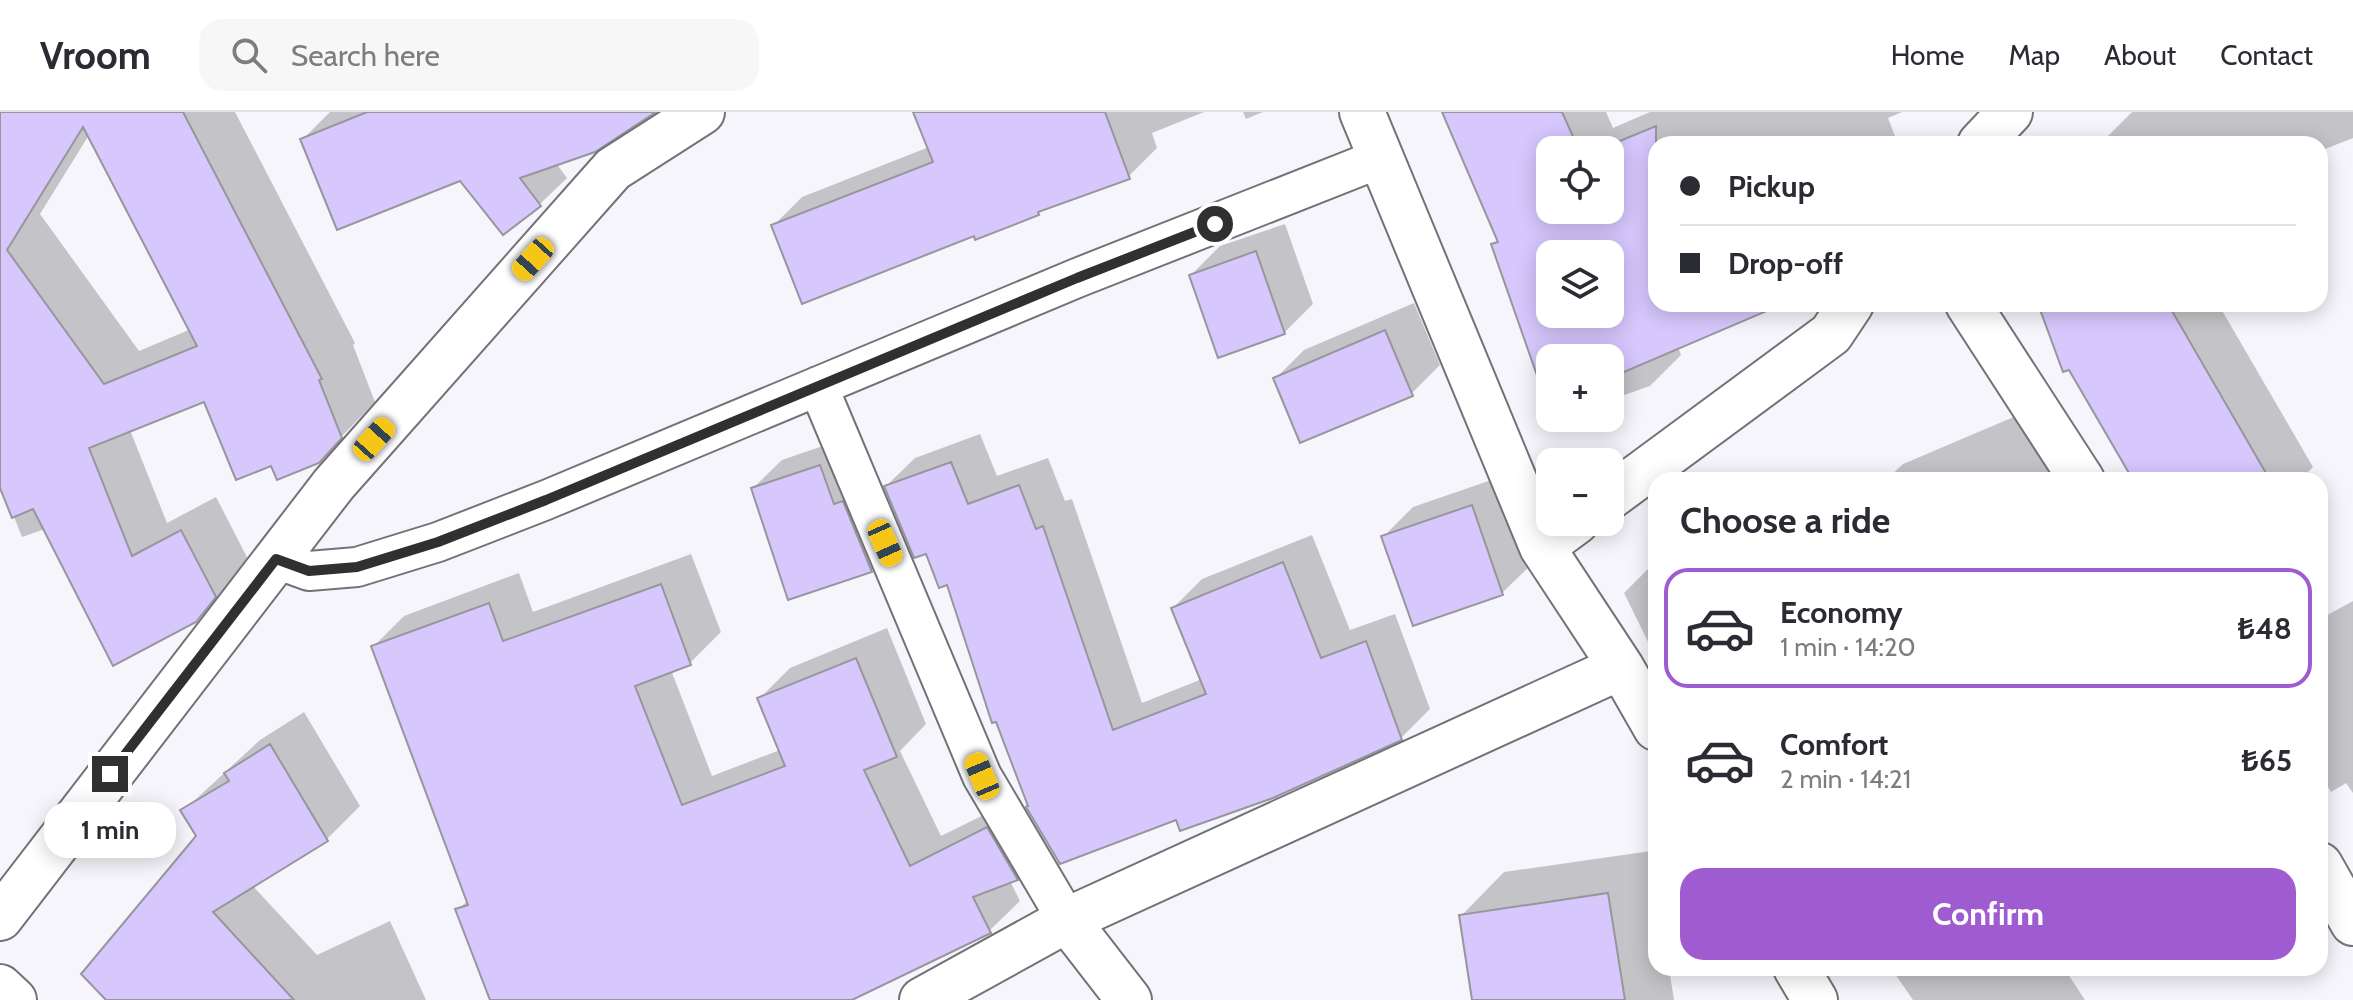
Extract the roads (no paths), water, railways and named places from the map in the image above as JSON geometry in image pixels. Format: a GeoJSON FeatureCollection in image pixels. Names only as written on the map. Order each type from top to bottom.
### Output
{"type":"FeatureCollection","features":[{"type":"Feature","properties":{"kind":"street"},"geometry":{"type":"LineString","coordinates":[[0,918],[334,484],[613,169],[702,112]]}},
{"type":"Feature","properties":{"kind":"street"},"geometry":{"type":"LineString","coordinates":[[1362,112],[1542,547],[1621,667],[1648,714]]}},
{"type":"Feature","properties":{"kind":"street"},"geometry":{"type":"LineString","coordinates":[[1988,136],[2010,112]]}},
{"type":"Feature","properties":{"kind":"street"},"geometry":{"type":"LineString","coordinates":[[1624,487],[1831,334],[1846,312]]}},
{"type":"Feature","properties":{"kind":"street"},"geometry":{"type":"LineString","coordinates":[[1973,312],[2077,472]]}},
{"type":"Feature","properties":{"kind":"street"},"geometry":{"type":"LineString","coordinates":[[1542,547],[1557,536]]}},
{"type":"Feature","properties":{"kind":"street"},"geometry":{"type":"LineString","coordinates":[[922,1000],[1067,920],[1621,667]]}},
{"type":"Feature","properties":{"kind":"street"},"geometry":{"type":"LineString","coordinates":[[2328,879],[2353,923]]}},
{"type":"Feature","properties":{"kind":"street"},"geometry":{"type":"LineString","coordinates":[[1067,920],[1129,1000]]}},
{"type":"Feature","properties":{"kind":"street"},"geometry":{"type":"LineString","coordinates":[[1801,976],[1815,1000]]}},
{"type":"Feature","properties":{"kind":"street"},"geometry":{"type":"LineString","coordinates":[[0,987],[14,1000]]}},
{"type":"Feature","properties":{"kind":"lane"},"geometry":{"type":"LineString","coordinates":[[276,559],[309,571],[357,567],[438,542],[546,500],[1077,278],[1381,158]]}},
{"type":"Feature","properties":{"kind":"lane"},"geometry":{"type":"LineString","coordinates":[[818,386],[982,776],[1067,920]]}}]}
